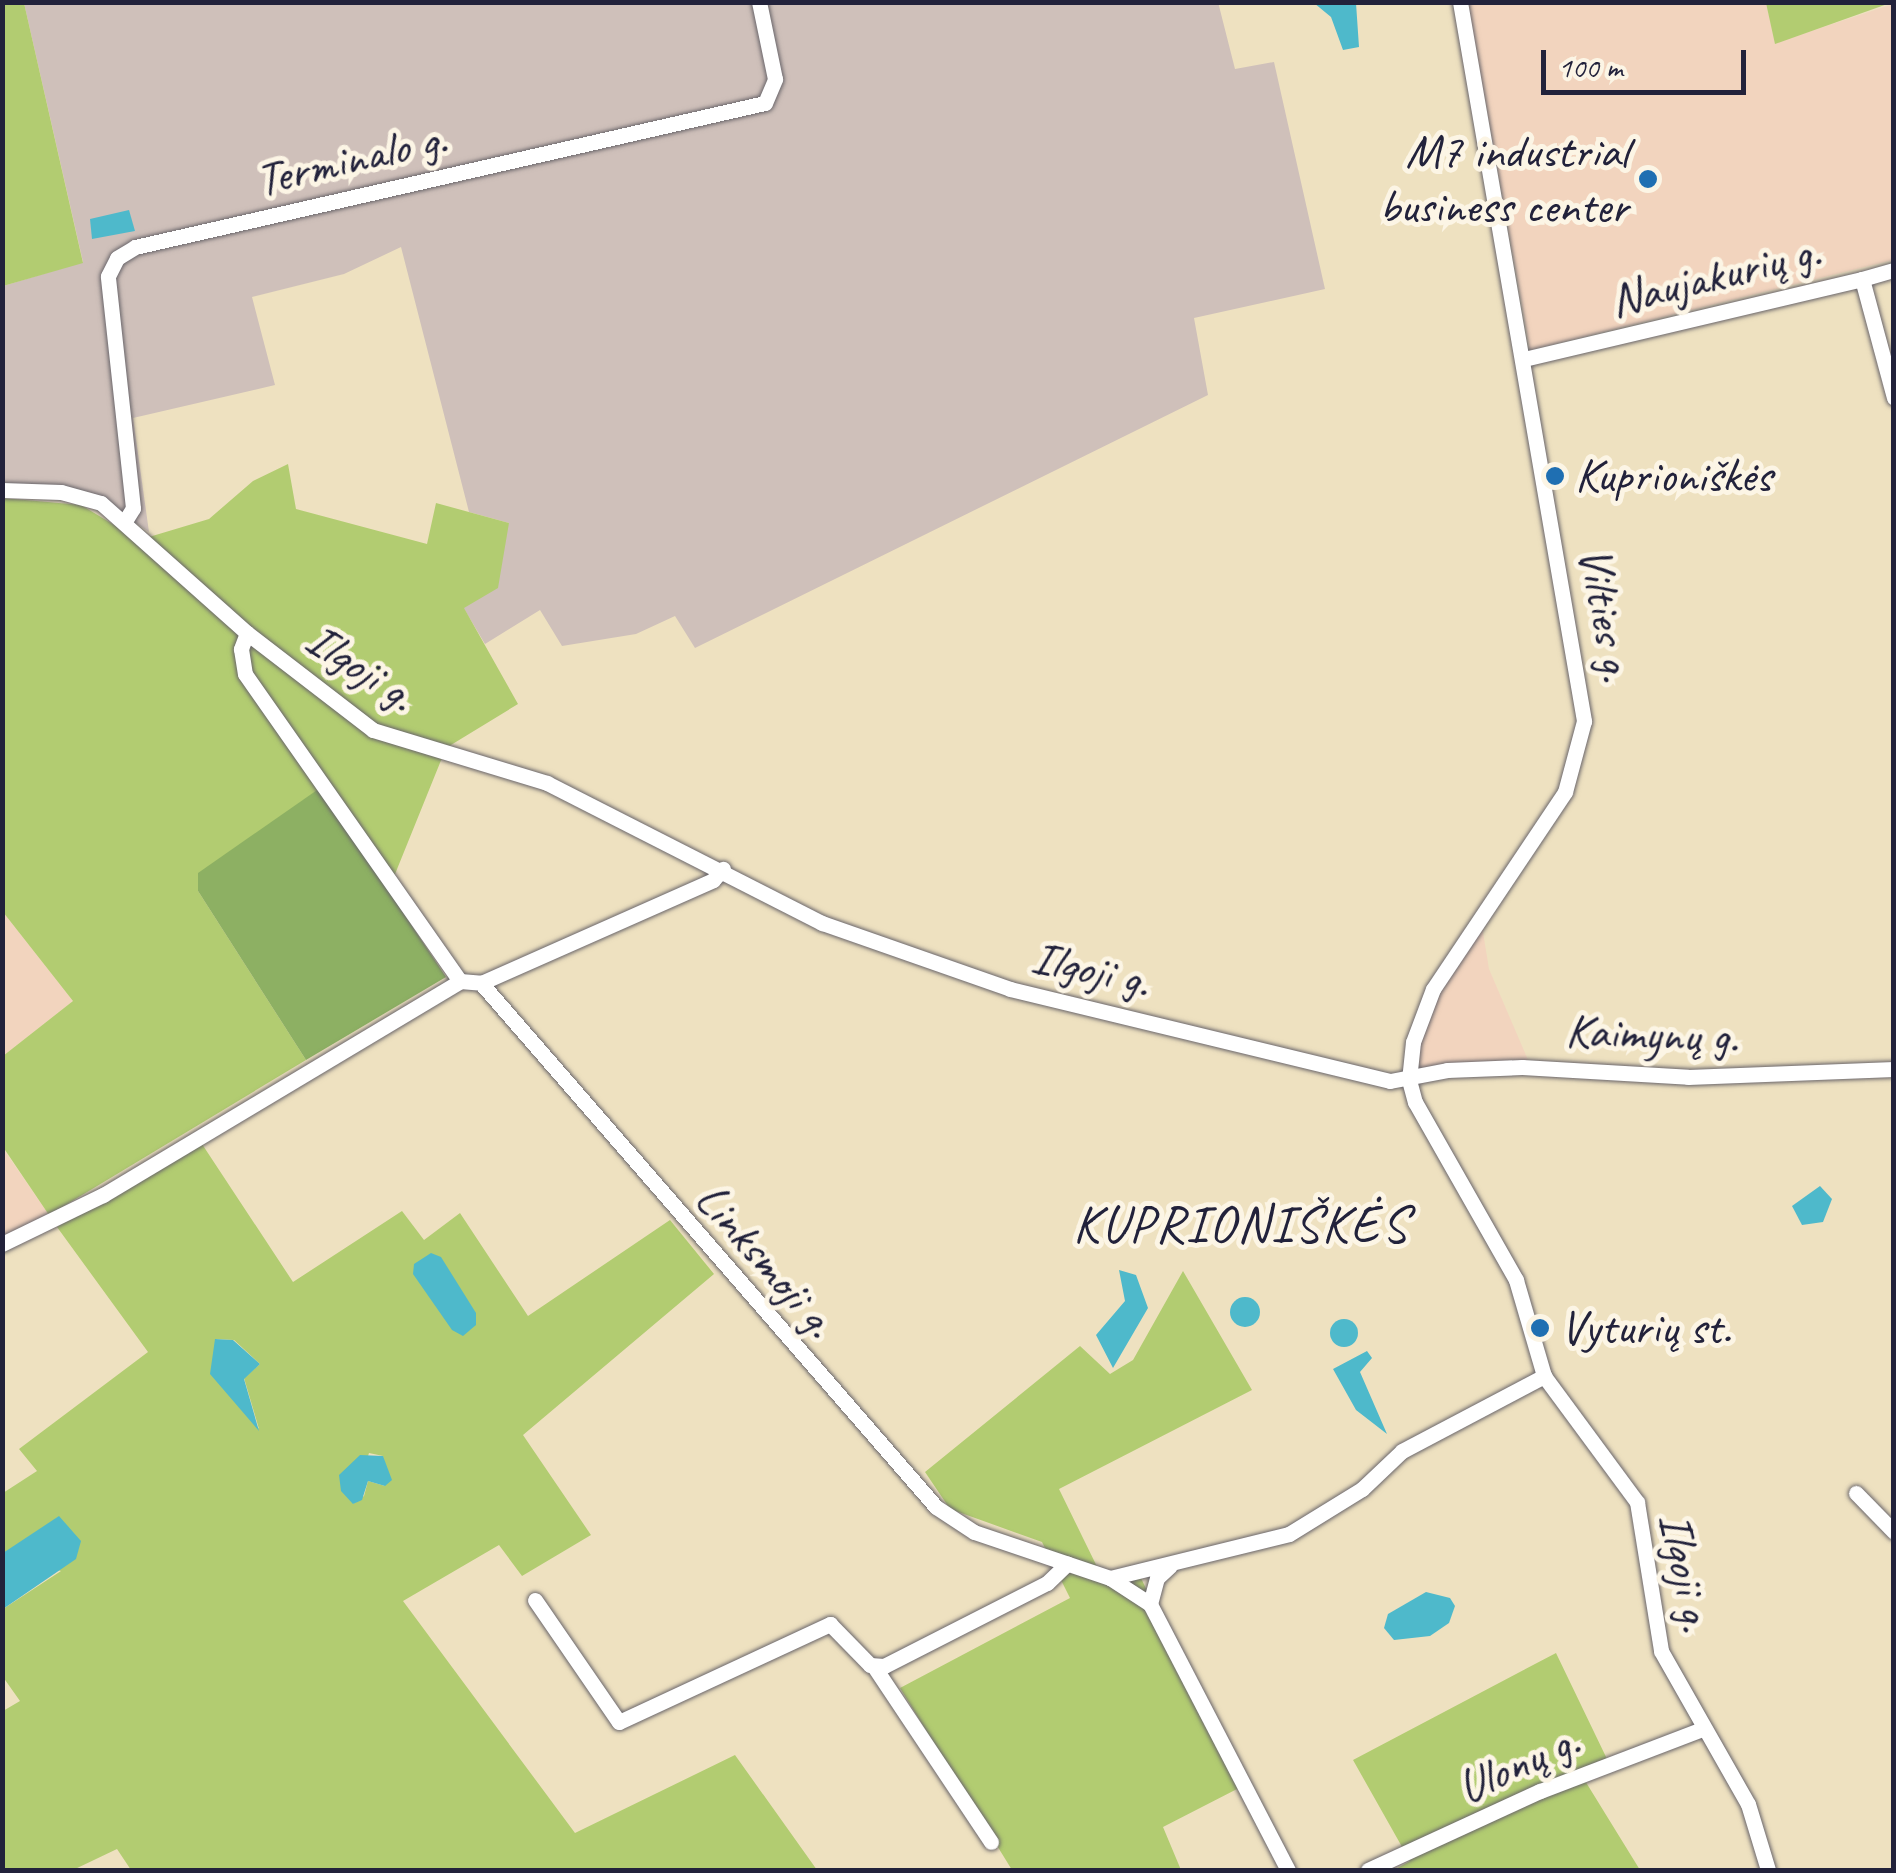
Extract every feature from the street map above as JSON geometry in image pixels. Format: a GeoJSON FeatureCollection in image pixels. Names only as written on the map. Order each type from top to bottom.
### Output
{"type":"FeatureCollection","features":[{"type":"Feature","properties":{"kind":"street","name":"Terminalo g."},"geometry":{"type":"LineString","coordinates":[[125,521],[133,508],[108,276],[117,258],[135,247],[765,103],[775,79],[759,2]]}},
{"type":"Feature","properties":{"kind":"street","name":"Vilties g."},"geometry":{"type":"LineString","coordinates":[[1410,1080],[1413,1042],[1433,989],[1552,815],[1584,741],[1584,708],[1460,2]]}},
{"type":"Feature","properties":{"kind":"street"},"geometry":{"type":"LineString","coordinates":[[1862,278],[1894,270]]}},
{"type":"Feature","properties":{"kind":"street","name":"Naujakurių g."},"geometry":{"type":"LineString","coordinates":[[1524,359],[1862,278],[1894,398]]}},
{"type":"Feature","properties":{"kind":"street","name":"Ilgoji g."},"geometry":{"type":"LineString","coordinates":[[2,490],[79,496],[125,521],[247,632],[372,730],[547,782],[822,923],[1010,989],[1374,1079],[1410,1080],[1415,1102],[1516,1280],[1544,1376],[1636,1502],[1653,1629],[1700,1730],[1748,1804],[1768,1870]]}},
{"type":"Feature","properties":{"kind":"street"},"geometry":{"type":"LineString","coordinates":[[247,632],[241,649],[245,674],[460,981]]}},
{"type":"Feature","properties":{"kind":"street"},"geometry":{"type":"LineString","coordinates":[[2,1244],[40,1227],[460,981],[481,983],[713,880],[723,869]]}},
{"type":"Feature","properties":{"kind":"street","name":"Linksmoji g."},"geometry":{"type":"LineString","coordinates":[[481,983],[936,1507],[974,1532],[1110,1578],[1150,1604],[1288,1870]]}},
{"type":"Feature","properties":{"kind":"street","name":"Kaimynų g."},"geometry":{"type":"LineString","coordinates":[[1410,1080],[1447,1070],[1522,1068],[1688,1077],[1894,1069]]}},
{"type":"Feature","properties":{"kind":"street"},"geometry":{"type":"LineString","coordinates":[[1110,1578],[1289,1534],[1362,1489],[1402,1451],[1544,1376]]}},
{"type":"Feature","properties":{"kind":"street"},"geometry":{"type":"LineString","coordinates":[[1856,1493],[1894,1532]]}},
{"type":"Feature","properties":{"kind":"street"},"geometry":{"type":"LineString","coordinates":[[876,1668],[1047,1583],[1067,1564]]}},
{"type":"Feature","properties":{"kind":"street"},"geometry":{"type":"LineString","coordinates":[[1150,1604],[1157,1578],[1170,1566]]}},
{"type":"Feature","properties":{"kind":"street"},"geometry":{"type":"LineString","coordinates":[[535,1600],[619,1722],[830,1624],[876,1668],[991,1842]]}},
{"type":"Feature","properties":{"kind":"street","name":"Ulonų g."},"geometry":{"type":"LineString","coordinates":[[1368,1870],[1540,1791],[1700,1730]]}},
{"type":"Feature","properties":{"kind":"shaded area"},"geometry":{"type":"Polygon","coordinates":[[[1218,2],[1235,69],[1274,62],[1325,289],[1194,318],[1208,395],[695,648],[675,616],[636,634],[562,646],[540,610],[485,644],[463,607],[509,523],[469,512],[401,247],[344,274],[252,297],[275,385],[133,418],[149,532],[90,492],[3,484],[3,286],[83,262],[24,3],[1218,2]]]}},
{"type":"Feature","properties":{"kind":"shaded area"},"geometry":{"type":"Polygon","coordinates":[[[1468,3],[1766,3],[1775,43],[1893,4],[1893,260],[1530,350],[1468,3]]]}},
{"type":"Feature","properties":{"kind":"shaded area"},"geometry":{"type":"Polygon","coordinates":[[[3,912],[73,1001],[3,1056],[3,912]]]}},
{"type":"Feature","properties":{"kind":"shaded area"},"geometry":{"type":"Polygon","coordinates":[[[1482,926],[1489,969],[1528,1060],[1419,1071],[1420,1046],[1442,986],[1482,926]]]}},
{"type":"Feature","properties":{"kind":"shaded area"},"geometry":{"type":"Polygon","coordinates":[[[2,1147],[49,1215],[2,1237],[2,1147]]]}},
{"type":"Feature","properties":{"kind":"green space"},"geometry":{"type":"Polygon","coordinates":[[[3,2],[24,3],[83,263],[3,286],[3,2]]]}},
{"type":"Feature","properties":{"kind":"green space"},"geometry":{"type":"Polygon","coordinates":[[[1766,2],[1893,2],[1775,44],[1766,3],[1766,2]]]}},
{"type":"Feature","properties":{"kind":"green space"},"geometry":{"type":"Polygon","coordinates":[[[288,464],[296,509],[427,544],[436,503],[509,523],[498,588],[464,608],[518,704],[446,748],[389,889],[198,891],[306,1060],[49,1215],[3,1147],[3,1056],[73,1001],[3,912],[3,498],[81,505],[139,540],[209,519],[253,481],[288,464]]]}},
{"type":"Feature","properties":{"kind":"green space"},"geometry":{"type":"Polygon","coordinates":[[[320,788],[446,977],[306,1060],[198,891],[198,873],[320,788]]]}},
{"type":"Feature","properties":{"kind":"green space"},"geometry":{"type":"Polygon","coordinates":[[[200,1141],[293,1282],[402,1211],[424,1240],[460,1213],[528,1316],[670,1220],[714,1274],[523,1435],[591,1535],[522,1576],[499,1545],[403,1601],[575,1833],[735,1755],[817,1870],[131,1870],[117,1849],[73,1870],[3,1870],[3,1711],[20,1701],[3,1677],[3,1609],[61,1571],[3,1553],[3,1493],[37,1471],[19,1449],[148,1352],[57,1227],[200,1141]],[[216,1339],[238,1401],[259,1429],[244,1378],[260,1364],[234,1340],[216,1339]],[[369,1453],[353,1504],[364,1496],[368,1481],[385,1486],[383,1456],[369,1453]]]}},
{"type":"Feature","properties":{"kind":"green space"},"geometry":{"type":"Polygon","coordinates":[[[1183,1271],[1252,1390],[1059,1489],[1105,1583],[1141,1578],[1239,1788],[1163,1827],[1181,1870],[1012,1870],[900,1688],[1070,1598],[1042,1542],[950,1509],[925,1472],[1080,1346],[1110,1374],[1133,1360],[1183,1271]]]}},
{"type":"Feature","properties":{"kind":"green space"},"geometry":{"type":"Polygon","coordinates":[[[1556,1653],[1607,1759],[1579,1771],[1640,1870],[1394,1870],[1410,1861],[1353,1760],[1556,1653]]]}},
{"type":"Feature","properties":{"kind":"water"},"geometry":{"type":"Polygon","coordinates":[[[1314,3],[1356,3],[1359,47],[1343,50],[1331,17],[1314,3]]]}},
{"type":"Feature","properties":{"kind":"water"},"geometry":{"type":"Polygon","coordinates":[[[129,210],[135,231],[92,239],[90,219],[129,210]]]}},
{"type":"Feature","properties":{"kind":"water"},"geometry":{"type":"Polygon","coordinates":[[[1820,1186],[1832,1199],[1823,1222],[1802,1225],[1792,1206],[1820,1186]]]}},
{"type":"Feature","properties":{"kind":"water"},"geometry":{"type":"Polygon","coordinates":[[[431,1253],[441,1257],[476,1313],[476,1325],[463,1336],[452,1330],[413,1274],[414,1264],[431,1253]]]}},
{"type":"Feature","properties":{"kind":"water"},"geometry":{"type":"Polygon","coordinates":[[[1119,1270],[1136,1275],[1148,1308],[1113,1368],[1096,1335],[1125,1301],[1119,1270]]]}},
{"type":"Feature","properties":{"kind":"water"},"geometry":{"type":"Polygon","coordinates":[[[1245,1297],[1256,1301],[1260,1312],[1256,1323],[1245,1327],[1234,1323],[1230,1312],[1234,1301],[1245,1297]]]}},
{"type":"Feature","properties":{"kind":"water"},"geometry":{"type":"Polygon","coordinates":[[[1344,1319],[1354,1323],[1358,1333],[1354,1343],[1344,1347],[1334,1343],[1330,1333],[1334,1323],[1344,1319]]]}},
{"type":"Feature","properties":{"kind":"water"},"geometry":{"type":"Polygon","coordinates":[[[215,1339],[233,1340],[260,1364],[244,1379],[259,1431],[210,1374],[215,1339]]]}},
{"type":"Feature","properties":{"kind":"water"},"geometry":{"type":"Polygon","coordinates":[[[1367,1351],[1372,1358],[1360,1372],[1387,1434],[1356,1410],[1333,1369],[1367,1351]]]}},
{"type":"Feature","properties":{"kind":"water"},"geometry":{"type":"Polygon","coordinates":[[[360,1455],[383,1456],[392,1480],[385,1486],[368,1481],[362,1500],[353,1504],[341,1491],[339,1475],[360,1455]]]}},
{"type":"Feature","properties":{"kind":"water"},"geometry":{"type":"Polygon","coordinates":[[[59,1516],[81,1541],[76,1559],[3,1609],[3,1553],[59,1516]]]}},
{"type":"Feature","properties":{"kind":"water"},"geometry":{"type":"Polygon","coordinates":[[[1426,1592],[1450,1598],[1455,1606],[1449,1623],[1430,1636],[1394,1640],[1384,1628],[1388,1614],[1426,1592]]]}},
{"type":"Feature","properties":{"kind":"place","name":"M7 industrial business center"},"geometry":{"type":"Point","coordinates":[1648,179]}},
{"type":"Feature","properties":{"kind":"place","name":"Kuprioniškės"},"geometry":{"type":"Point","coordinates":[1555,476]}},
{"type":"Feature","properties":{"kind":"place","name":"Vyturių st."},"geometry":{"type":"Point","coordinates":[1540,1328]}},
{"type":"Feature","properties":{"kind":"district","name":"KUPRIONIŠKĖS"},"geometry":{"type":"Point","coordinates":[1241,1225]}}]}
